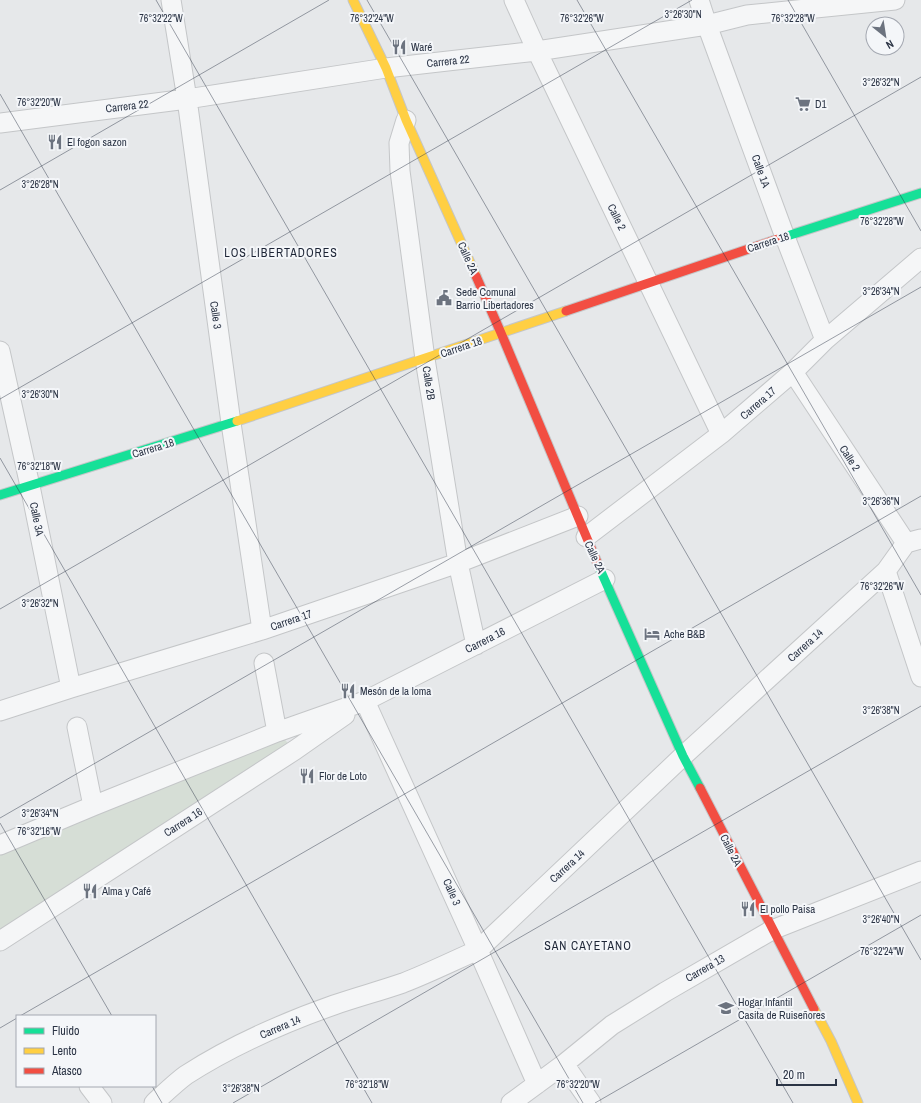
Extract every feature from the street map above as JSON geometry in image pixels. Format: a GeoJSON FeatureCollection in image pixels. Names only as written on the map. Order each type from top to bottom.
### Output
{"type":"FeatureCollection","features":[{"type":"Feature","properties":{"kind":"street","name":"Calle 3"},"geometry":{"type":"LineString","coordinates":[[171,0],[187,99],[231,423],[262,630]]}},
{"type":"Feature","properties":{"kind":"street","name":"Calle 2A"},"geometry":{"type":"LineString","coordinates":[[353,0],[386,68],[406,120],[501,332],[586,537],[683,756],[830,1041],[858,1103]]}},
{"type":"Feature","properties":{"kind":"street","name":"Calle 2"},"geometry":{"type":"LineString","coordinates":[[514,0],[721,434]]}},
{"type":"Feature","properties":{"kind":"street","name":"Calle 1A"},"geometry":{"type":"LineString","coordinates":[[699,0],[785,237],[825,340]]}},
{"type":"Feature","properties":{"kind":"street"},"geometry":{"type":"LineString","coordinates":[[747,15],[762,0]]}},
{"type":"Feature","properties":{"kind":"street","name":"Carrera 22"},"geometry":{"type":"LineString","coordinates":[[0,123],[187,99],[386,68],[537,51],[707,25],[747,15],[895,0]]}},
{"type":"Feature","properties":{"kind":"street","name":"Calle 2B"},"geometry":{"type":"LineString","coordinates":[[406,120],[399,143],[400,171],[425,359],[458,563],[476,645]]}},
{"type":"Feature","properties":{"kind":"street","name":"Carrera 18"},"geometry":{"type":"LineString","coordinates":[[0,495],[231,423],[425,359],[649,282],[921,193]]}},
{"type":"Feature","properties":{"kind":"street","name":"Carrera 17"},"geometry":{"type":"LineString","coordinates":[[586,537],[721,434],[793,372],[825,340],[921,258]]}},
{"type":"Feature","properties":{"kind":"street","name":"Calle 3A"},"geometry":{"type":"LineString","coordinates":[[0,351],[30,486],[71,688]]}},
{"type":"Feature","properties":{"kind":"street","name":"Calle 2"},"geometry":{"type":"LineString","coordinates":[[793,372],[914,541]]}},
{"type":"Feature","properties":{"kind":"street","name":"Carrera 17"},"geometry":{"type":"LineString","coordinates":[[0,711],[262,630],[458,563],[578,516]]}},
{"type":"Feature","properties":{"kind":"street","name":"Carrera 14"},"geometry":{"type":"LineString","coordinates":[[154,1103],[185,1076],[215,1058],[249,1041],[290,1022],[404,982],[478,950],[683,756],[886,571],[914,541]]}},
{"type":"Feature","properties":{"kind":"street"},"geometry":{"type":"LineString","coordinates":[[886,571],[921,677]]}},
{"type":"Feature","properties":{"kind":"street","name":"Carrera 16"},"geometry":{"type":"LineString","coordinates":[[0,845],[92,806],[277,732],[365,701],[605,580]]}},
{"type":"Feature","properties":{"kind":"street"},"geometry":{"type":"LineString","coordinates":[[264,663],[277,732]]}},
{"type":"Feature","properties":{"kind":"street","name":"Calle 3"},"geometry":{"type":"LineString","coordinates":[[365,701],[537,1084]]}},
{"type":"Feature","properties":{"kind":"street","name":"Carrera 16"},"geometry":{"type":"LineString","coordinates":[[0,941],[295,750],[365,701]]}},
{"type":"Feature","properties":{"kind":"street"},"geometry":{"type":"LineString","coordinates":[[78,726],[92,806]]}},
{"type":"Feature","properties":{"kind":"street","name":"Carrera 13"},"geometry":{"type":"LineString","coordinates":[[511,1103],[564,1064],[612,1025],[665,992],[772,930],[921,871]]}},
{"type":"Feature","properties":{"kind":"street"},"geometry":{"type":"LineString","coordinates":[[564,1064],[591,1103]]}},
{"type":"Feature","properties":{"kind":"street"},"geometry":{"type":"LineString","coordinates":[[90,1087],[102,1103]]}},
{"type":"Feature","properties":{"kind":"shaded area"},"geometry":{"type":"Polygon","coordinates":[[[277,732],[295,750],[0,941],[0,845],[277,732]]]}},
{"type":"Feature","properties":{"kind":"traffic: fast"},"geometry":{"type":"LineString","coordinates":[[784,237],[921,193]]}},
{"type":"Feature","properties":{"kind":"traffic: fast"},"geometry":{"type":"LineString","coordinates":[[0,495],[237,421]]}},
{"type":"Feature","properties":{"kind":"traffic: fast"},"geometry":{"type":"LineString","coordinates":[[599,567],[683,756],[700,788]]}},
{"type":"Feature","properties":{"kind":"traffic: slow"},"geometry":{"type":"LineString","coordinates":[[353,0],[386,68],[406,120],[476,276]]}},
{"type":"Feature","properties":{"kind":"traffic: slow"},"geometry":{"type":"LineString","coordinates":[[237,421],[566,311]]}},
{"type":"Feature","properties":{"kind":"traffic: slow"},"geometry":{"type":"LineString","coordinates":[[814,1009],[831,1041],[858,1103]]}},
{"type":"Feature","properties":{"kind":"traffic: jam"},"geometry":{"type":"LineString","coordinates":[[566,311],[784,237]]}},
{"type":"Feature","properties":{"kind":"traffic: jam"},"geometry":{"type":"LineString","coordinates":[[476,276],[599,567]]}},
{"type":"Feature","properties":{"kind":"traffic: jam"},"geometry":{"type":"LineString","coordinates":[[700,788],[814,1009]]}},
{"type":"Feature","properties":{"kind":"place","name":"Waré"},"geometry":{"type":"Point","coordinates":[399,47]}},
{"type":"Feature","properties":{"kind":"place","name":"D1"},"geometry":{"type":"Point","coordinates":[803,104]}},
{"type":"Feature","properties":{"kind":"place","name":"El fogon sazon"},"geometry":{"type":"Point","coordinates":[55,142]}},
{"type":"Feature","properties":{"kind":"place","name":"Sede Comunal Barrio Libertadores"},"geometry":{"type":"Point","coordinates":[444,298]}},
{"type":"Feature","properties":{"kind":"place","name":"Ache B&B"},"geometry":{"type":"Point","coordinates":[652,634]}},
{"type":"Feature","properties":{"kind":"place","name":"Mesón de la loma"},"geometry":{"type":"Point","coordinates":[348,691]}},
{"type":"Feature","properties":{"kind":"place","name":"Flor de Loto"},"geometry":{"type":"Point","coordinates":[307,776]}},
{"type":"Feature","properties":{"kind":"place","name":"Alma y Café"},"geometry":{"type":"Point","coordinates":[90,891]}},
{"type":"Feature","properties":{"kind":"place","name":"El pollo Paisa"},"geometry":{"type":"Point","coordinates":[748,909]}},
{"type":"Feature","properties":{"kind":"place","name":"Hogar Infantil Casita de Ruiseñores"},"geometry":{"type":"Point","coordinates":[726,1008]}},
{"type":"Feature","properties":{"kind":"district","name":"LOS LIBERTADORES"},"geometry":{"type":"Point","coordinates":[281,253]}},
{"type":"Feature","properties":{"kind":"district","name":"SAN CAYETANO"},"geometry":{"type":"Point","coordinates":[588,946]}}]}
